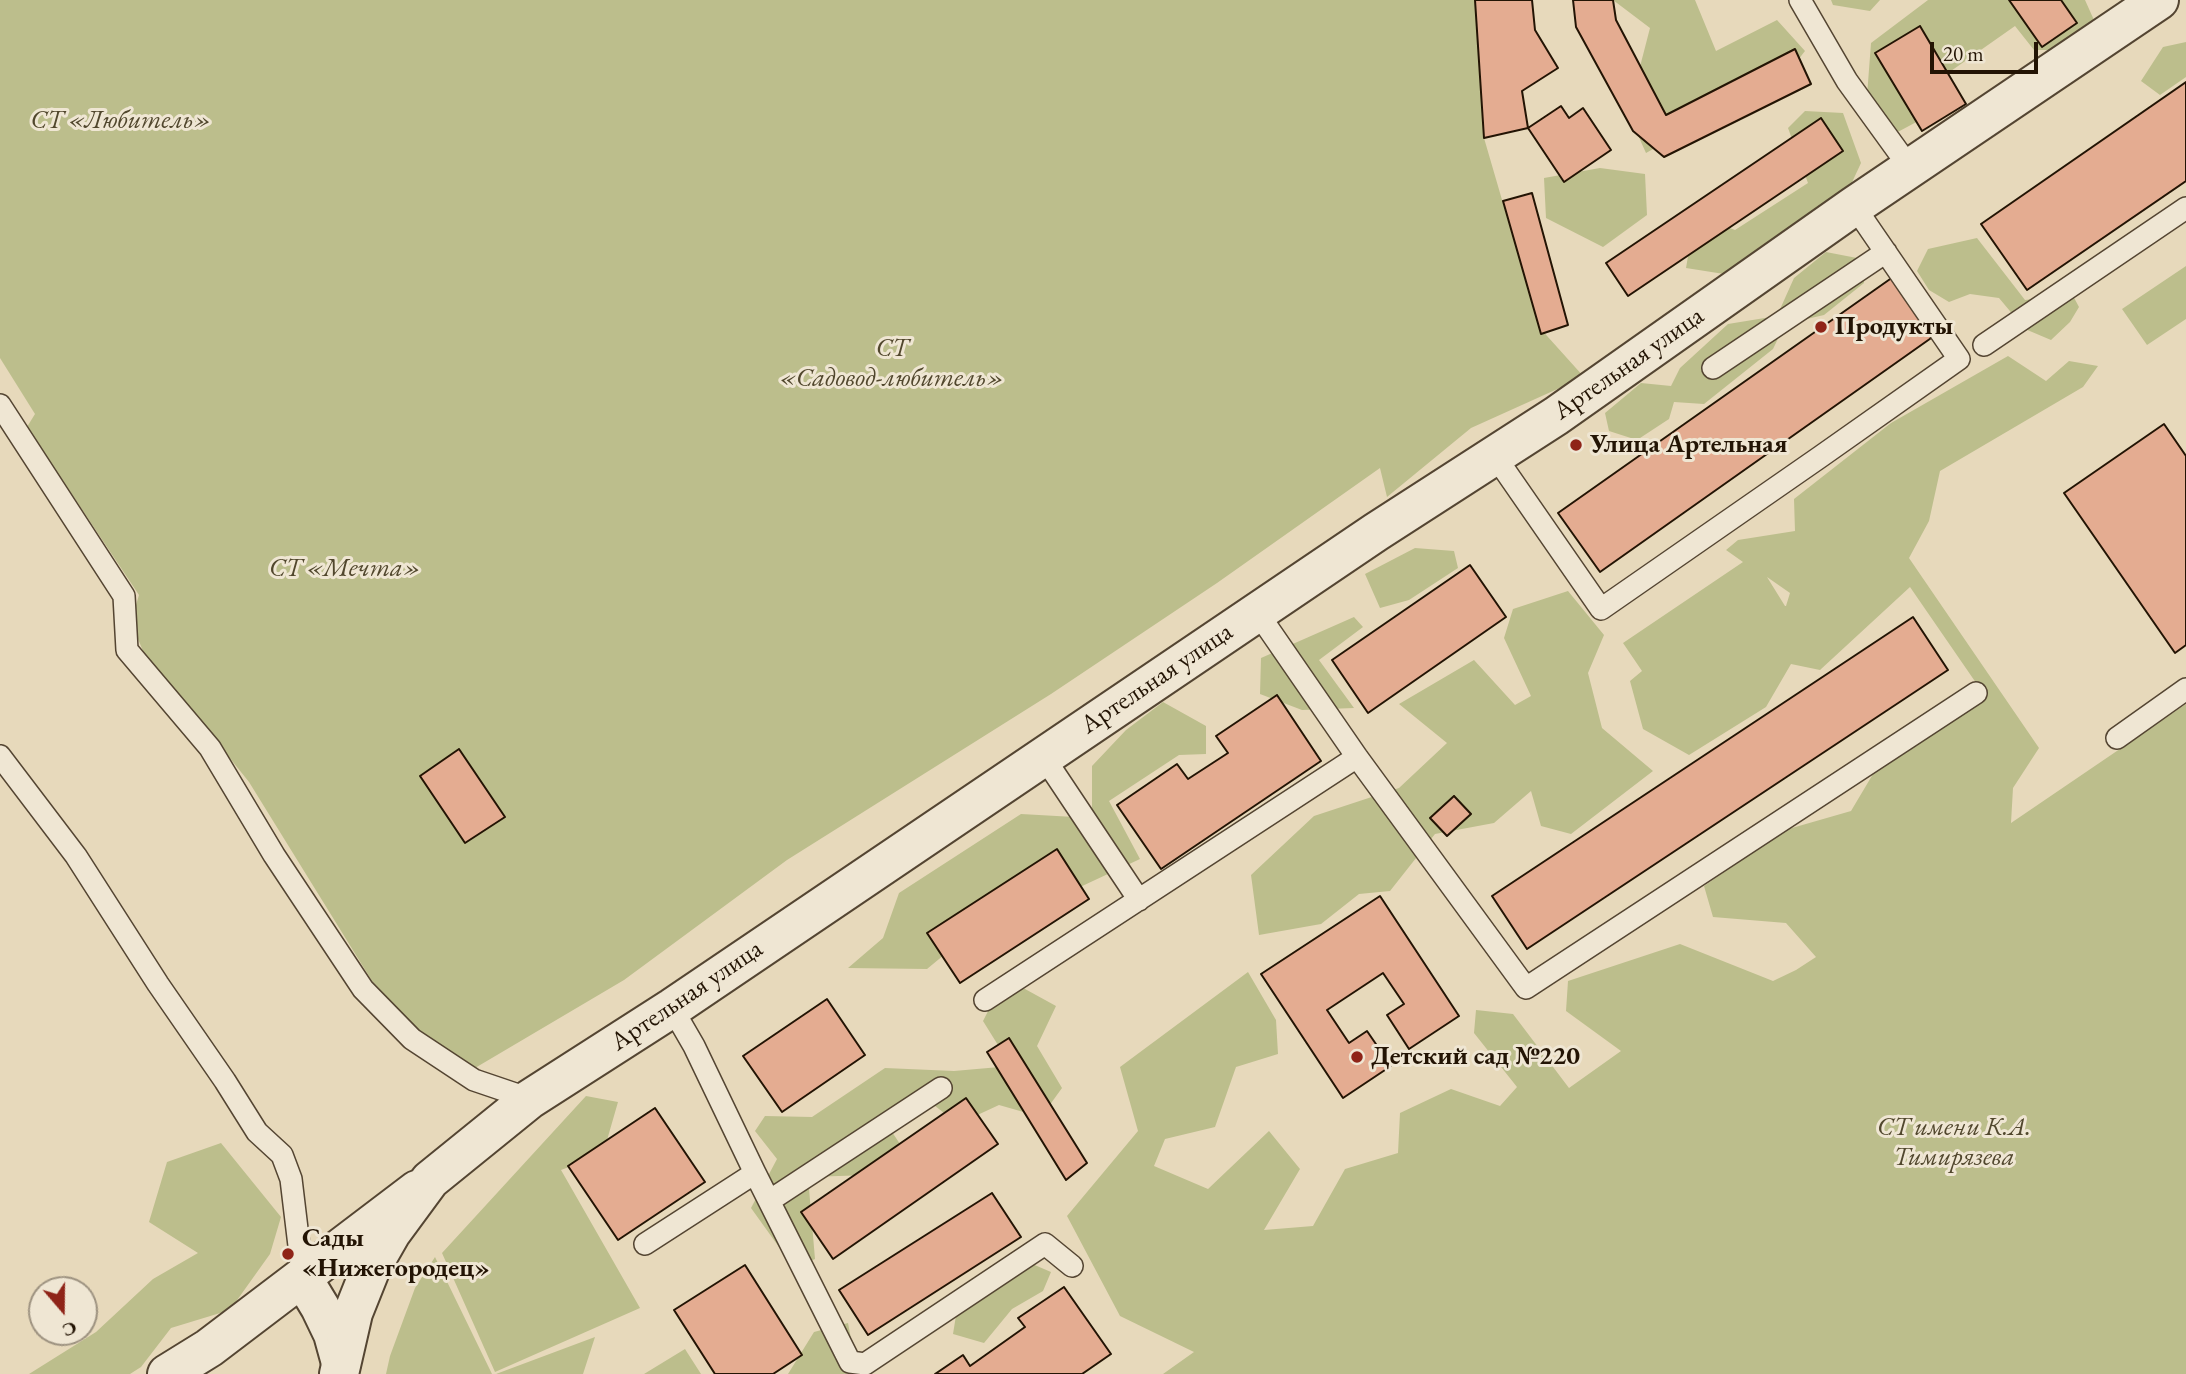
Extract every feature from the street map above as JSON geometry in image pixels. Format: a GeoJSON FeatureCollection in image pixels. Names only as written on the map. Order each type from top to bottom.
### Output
{"type":"FeatureCollection","features":[{"type":"Feature","properties":{"kind":"street","name":"Артельная улица"},"geometry":{"type":"LineString","coordinates":[[167,1374],[209,1348],[303,1279],[530,1099],[672,1008],[1376,532],[1556,416],[2135,7]]}},
{"type":"Feature","properties":{"kind":"street"},"geometry":{"type":"LineString","coordinates":[[340,1368],[353,1313],[371,1268],[391,1233],[430,1180]]}},
{"type":"Feature","properties":{"kind":"street"},"geometry":{"type":"LineString","coordinates":[[303,1279],[333,1334],[340,1368]]}},
{"type":"Feature","properties":{"kind":"lane"},"geometry":{"type":"LineString","coordinates":[[1800,0],[1847,81],[1910,168]]}},
{"type":"Feature","properties":{"kind":"lane"},"geometry":{"type":"LineString","coordinates":[[1495,456],[1601,609],[1959,359],[1854,206]]}},
{"type":"Feature","properties":{"kind":"lane"},"geometry":{"type":"LineString","coordinates":[[1984,345],[2186,208]]}},
{"type":"Feature","properties":{"kind":"lane"},"geometry":{"type":"LineString","coordinates":[[1713,368],[1886,252]]}},
{"type":"Feature","properties":{"kind":"lane"},"geometry":{"type":"LineString","coordinates":[[0,405],[124,596],[127,650],[210,748],[274,855],[363,989],[412,1039],[474,1080],[530,1099]]}},
{"type":"Feature","properties":{"kind":"lane"},"geometry":{"type":"LineString","coordinates":[[1257,612],[1357,757],[1526,988],[1976,694]]}},
{"type":"Feature","properties":{"kind":"lane"},"geometry":{"type":"LineString","coordinates":[[2117,738],[2186,689]]}},
{"type":"Feature","properties":{"kind":"lane"},"geometry":{"type":"LineString","coordinates":[[0,756],[76,856],[257,1132],[282,1155],[291,1180],[303,1279]]}},
{"type":"Feature","properties":{"kind":"lane"},"geometry":{"type":"LineString","coordinates":[[1043,756],[1139,900]]}},
{"type":"Feature","properties":{"kind":"lane"},"geometry":{"type":"LineString","coordinates":[[985,1000],[1357,757]]}},
{"type":"Feature","properties":{"kind":"lane"},"geometry":{"type":"LineString","coordinates":[[672,1008],[694,1046],[850,1362],[868,1369],[1045,1244],[1072,1266]]}},
{"type":"Feature","properties":{"kind":"lane"},"geometry":{"type":"LineString","coordinates":[[769,1201],[941,1088]]}},
{"type":"Feature","properties":{"kind":"lane"},"geometry":{"type":"LineString","coordinates":[[645,1244],[755,1173]]}},
{"type":"Feature","properties":{"kind":"green space","name":"СТ «Садовод-любитель»"},"geometry":{"type":"Polygon","coordinates":[[[0,0],[1512,0],[1510,112],[1483,132],[1484,138],[1539,327],[1584,377],[1471,428],[1387,497],[1380,468],[1217,583],[1051,694],[787,860],[624,980],[475,1068],[418,1030],[372,981],[249,782],[176,691],[150,668],[131,622],[139,595],[27,427],[35,414],[0,358],[0,0]]]}},
{"type":"Feature","properties":{"kind":"green space"},"geometry":{"type":"Polygon","coordinates":[[[1613,0],[1695,0],[1716,51],[1777,20],[1805,51],[1787,74],[1646,153],[1628,113],[1650,28],[1613,0]]]}},
{"type":"Feature","properties":{"kind":"green space"},"geometry":{"type":"Polygon","coordinates":[[[1831,0],[1880,0],[1870,11],[1833,5],[1831,0]]]}},
{"type":"Feature","properties":{"kind":"green space"},"geometry":{"type":"Polygon","coordinates":[[[1928,0],[2085,0],[2098,29],[2075,50],[2034,50],[2015,26],[1941,78],[1922,119],[1894,134],[1867,96],[1871,43],[1928,0]]]}},
{"type":"Feature","properties":{"kind":"green space"},"geometry":{"type":"Polygon","coordinates":[[[2186,42],[2186,77],[2160,95],[2141,81],[2163,47],[2186,42]]]}},
{"type":"Feature","properties":{"kind":"green space"},"geometry":{"type":"Polygon","coordinates":[[[1805,111],[1843,113],[1861,163],[1840,208],[1743,277],[1686,268],[1695,215],[1735,230],[1808,183],[1788,128],[1805,111]]]}},
{"type":"Feature","properties":{"kind":"green space"},"geometry":{"type":"Polygon","coordinates":[[[1600,168],[1645,174],[1647,215],[1603,247],[1546,218],[1544,178],[1600,168]]]}},
{"type":"Feature","properties":{"kind":"green space"},"geometry":{"type":"Polygon","coordinates":[[[1977,238],[2025,300],[2072,294],[2079,307],[2070,322],[2051,340],[2025,329],[1999,298],[1970,294],[1949,302],[1929,290],[1917,271],[1928,249],[1977,238]]]}},
{"type":"Feature","properties":{"kind":"green space"},"geometry":{"type":"Polygon","coordinates":[[[1826,252],[1862,259],[1864,283],[1824,315],[1785,324],[1773,349],[1704,404],[1674,402],[1669,419],[1637,440],[1609,431],[1605,413],[1641,383],[1671,386],[1680,368],[1728,324],[1777,316],[1794,278],[1826,252]]]}},
{"type":"Feature","properties":{"kind":"green space"},"geometry":{"type":"Polygon","coordinates":[[[2186,266],[2186,319],[2147,345],[2122,309],[2186,266]]]}},
{"type":"Feature","properties":{"kind":"green space","name":"СТ имени К.А. Тимирязева"},"geometry":{"type":"Polygon","coordinates":[[[2008,356],[2046,381],[2069,361],[2098,366],[2083,387],[1940,471],[1929,521],[1909,558],[2039,748],[2013,788],[2011,823],[2186,704],[2186,1374],[1163,1374],[1194,1352],[1120,1316],[1067,1216],[1138,1131],[1120,1067],[1248,972],[1276,1020],[1278,1054],[1236,1067],[1215,1127],[1165,1139],[1154,1166],[1208,1189],[1269,1131],[1300,1169],[1264,1230],[1313,1226],[1345,1169],[1398,1153],[1400,1113],[1451,1089],[1500,1106],[1517,1087],[1474,1033],[1476,1010],[1513,1014],[1569,1088],[1621,1051],[1566,1011],[1568,981],[1680,944],[1773,981],[1816,957],[1786,923],[1713,917],[1704,886],[1785,830],[1851,811],[1876,769],[1983,693],[1910,587],[1820,670],[1791,664],[1766,707],[1689,755],[1643,729],[1630,681],[1642,671],[1623,643],[1743,562],[1726,550],[1738,540],[1795,531],[1794,499],[1891,423],[2008,356]],[[1767,577],[1785,606],[1790,593],[1767,577]]]}},
{"type":"Feature","properties":{"kind":"green space"},"geometry":{"type":"Polygon","coordinates":[[[1415,548],[1454,551],[1458,568],[1409,600],[1380,608],[1365,574],[1415,548]]]}},
{"type":"Feature","properties":{"kind":"green space"},"geometry":{"type":"Polygon","coordinates":[[[1568,591],[1604,635],[1588,673],[1602,728],[1653,771],[1571,834],[1541,826],[1531,791],[1494,823],[1435,834],[1390,891],[1359,894],[1321,924],[1259,935],[1251,875],[1314,816],[1399,788],[1447,743],[1399,704],[1474,660],[1515,705],[1531,696],[1504,638],[1513,609],[1568,591]]]}},
{"type":"Feature","properties":{"kind":"green space"},"geometry":{"type":"Polygon","coordinates":[[[1354,617],[1363,627],[1319,660],[1354,708],[1302,710],[1260,694],[1261,658],[1354,617]]]}},
{"type":"Feature","properties":{"kind":"green space"},"geometry":{"type":"Polygon","coordinates":[[[1163,702],[1206,726],[1206,754],[1179,755],[1109,801],[1140,859],[956,945],[927,969],[848,968],[883,938],[899,893],[1021,814],[1092,818],[1092,766],[1126,730],[1163,702]]]}},
{"type":"Feature","properties":{"kind":"green space"},"geometry":{"type":"Polygon","coordinates":[[[1005,978],[1056,1006],[1037,1046],[1062,1088],[1041,1117],[999,1105],[958,1124],[920,1094],[882,1117],[910,1159],[900,1174],[808,1177],[815,1259],[794,1268],[751,1208],[777,1159],[755,1131],[765,1116],[812,1117],[885,1068],[954,1071],[1011,1066],[983,1021],[1005,978]]]}},
{"type":"Feature","properties":{"kind":"green space"},"geometry":{"type":"Polygon","coordinates":[[[586,1096],[618,1102],[603,1154],[561,1170],[640,1308],[495,1372],[442,1253],[586,1096]]]}},
{"type":"Feature","properties":{"kind":"green space"},"geometry":{"type":"Polygon","coordinates":[[[221,1143],[281,1217],[270,1254],[230,1310],[171,1328],[141,1367],[130,1374],[29,1374],[74,1346],[98,1346],[98,1330],[153,1279],[198,1253],[149,1222],[167,1162],[221,1143]]]}},
{"type":"Feature","properties":{"kind":"green space"},"geometry":{"type":"Polygon","coordinates":[[[435,1257],[492,1374],[386,1374],[415,1288],[435,1257]]]}},
{"type":"Feature","properties":{"kind":"green space"},"geometry":{"type":"Polygon","coordinates":[[[1016,1257],[1051,1272],[1043,1291],[1012,1309],[984,1343],[953,1334],[960,1291],[1016,1257]]]}},
{"type":"Feature","properties":{"kind":"green space"},"geometry":{"type":"Polygon","coordinates":[[[848,1323],[856,1374],[788,1374],[814,1332],[848,1323]]]}},
{"type":"Feature","properties":{"kind":"green space"},"geometry":{"type":"Polygon","coordinates":[[[595,1337],[583,1374],[496,1374],[595,1337]]]}},
{"type":"Feature","properties":{"kind":"green space"},"geometry":{"type":"Polygon","coordinates":[[[685,1349],[701,1374],[644,1374],[685,1349]]]}},
{"type":"Feature","properties":{"kind":"building"},"geometry":{"type":"Polygon","coordinates":[[[1475,0],[1532,0],[1535,30],[1558,68],[1522,91],[1528,128],[1484,138],[1475,0]]]}},
{"type":"Feature","properties":{"kind":"building"},"geometry":{"type":"Polygon","coordinates":[[[1573,0],[1613,0],[1616,20],[1666,115],[1795,49],[1811,84],[1664,157],[1633,131],[1576,27],[1573,0]]]}},
{"type":"Feature","properties":{"kind":"building"},"geometry":{"type":"Polygon","coordinates":[[[2009,0],[2061,0],[2077,23],[2042,47],[2009,0]]]}},
{"type":"Feature","properties":{"kind":"building"},"geometry":{"type":"Polygon","coordinates":[[[1920,26],[1966,104],[1922,131],[1875,53],[1920,26]]]}},
{"type":"Feature","properties":{"kind":"building"},"geometry":{"type":"Polygon","coordinates":[[[2186,82],[2186,181],[2027,290],[1981,224],[2186,82]]]}},
{"type":"Feature","properties":{"kind":"building"},"geometry":{"type":"Polygon","coordinates":[[[1561,106],[1569,118],[1583,108],[1611,150],[1564,182],[1528,128],[1561,106]]]}},
{"type":"Feature","properties":{"kind":"building"},"geometry":{"type":"Polygon","coordinates":[[[1821,118],[1843,151],[1628,296],[1606,263],[1821,118]]]}},
{"type":"Feature","properties":{"kind":"building"},"geometry":{"type":"Polygon","coordinates":[[[1532,193],[1568,325],[1541,334],[1503,201],[1532,193]]]}},
{"type":"Feature","properties":{"kind":"building"},"geometry":{"type":"Polygon","coordinates":[[[1893,277],[1934,336],[1600,572],[1558,513],[1893,277]]]}},
{"type":"Feature","properties":{"kind":"building"},"geometry":{"type":"Polygon","coordinates":[[[2164,424],[2186,456],[2186,645],[2175,653],[2064,493],[2164,424]]]}},
{"type":"Feature","properties":{"kind":"building"},"geometry":{"type":"Polygon","coordinates":[[[1470,565],[1506,617],[1368,713],[1332,660],[1470,565]]]}},
{"type":"Feature","properties":{"kind":"building"},"geometry":{"type":"Polygon","coordinates":[[[1913,617],[1948,670],[1527,949],[1492,896],[1913,617]]]}},
{"type":"Feature","properties":{"kind":"building"},"geometry":{"type":"Polygon","coordinates":[[[1277,695],[1321,761],[1161,869],[1117,805],[1177,764],[1188,779],[1228,753],[1216,736],[1277,695]]]}},
{"type":"Feature","properties":{"kind":"building"},"geometry":{"type":"Polygon","coordinates":[[[459,749],[505,817],[465,843],[420,776],[459,749]]]}},
{"type":"Feature","properties":{"kind":"building"},"geometry":{"type":"Polygon","coordinates":[[[1454,796],[1471,814],[1447,836],[1430,818],[1454,796]]]}},
{"type":"Feature","properties":{"kind":"building"},"geometry":{"type":"Polygon","coordinates":[[[1057,849],[1089,899],[960,983],[927,933],[1057,849]]]}},
{"type":"Feature","properties":{"kind":"building"},"geometry":{"type":"Polygon","coordinates":[[[1380,896],[1459,1016],[1409,1049],[1387,1015],[1404,1004],[1383,973],[1327,1010],[1349,1043],[1367,1031],[1391,1066],[1343,1098],[1261,974],[1380,896]]]}},
{"type":"Feature","properties":{"kind":"building"},"geometry":{"type":"Polygon","coordinates":[[[827,999],[865,1055],[782,1112],[743,1056],[827,999]]]}},
{"type":"Feature","properties":{"kind":"building"},"geometry":{"type":"Polygon","coordinates":[[[1009,1038],[1087,1163],[1066,1180],[987,1052],[1009,1038]]]}},
{"type":"Feature","properties":{"kind":"building"},"geometry":{"type":"Polygon","coordinates":[[[966,1098],[998,1144],[833,1259],[801,1212],[966,1098]]]}},
{"type":"Feature","properties":{"kind":"building"},"geometry":{"type":"Polygon","coordinates":[[[655,1108],[705,1182],[618,1240],[568,1166],[655,1108]]]}},
{"type":"Feature","properties":{"kind":"building"},"geometry":{"type":"Polygon","coordinates":[[[992,1193],[1021,1237],[868,1335],[839,1290],[992,1193]]]}},
{"type":"Feature","properties":{"kind":"building"},"geometry":{"type":"Polygon","coordinates":[[[745,1265],[802,1355],[773,1374],[715,1374],[674,1310],[745,1265]]]}},
{"type":"Feature","properties":{"kind":"building"},"geometry":{"type":"Polygon","coordinates":[[[1064,1287],[1111,1354],[1082,1374],[935,1374],[963,1355],[970,1366],[1025,1327],[1018,1318],[1064,1287]]]}},
{"type":"Feature","properties":{"kind":"place","name":"Продукты"},"geometry":{"type":"Point","coordinates":[1821,327]}},
{"type":"Feature","properties":{"kind":"place","name":"Улица Артельная"},"geometry":{"type":"Point","coordinates":[1576,445]}},
{"type":"Feature","properties":{"kind":"place","name":"Детский сад №220"},"geometry":{"type":"Point","coordinates":[1357,1057]}},
{"type":"Feature","properties":{"kind":"place","name":"Сады «Нижегородец»"},"geometry":{"type":"Point","coordinates":[288,1254]}},
{"type":"Feature","properties":{"kind":"park label","name":"СТ «Любитель»"},"geometry":{"type":"Point","coordinates":[121,121]}},
{"type":"Feature","properties":{"kind":"park label","name":"СТ «Мечта»"},"geometry":{"type":"Point","coordinates":[345,569]}}]}
